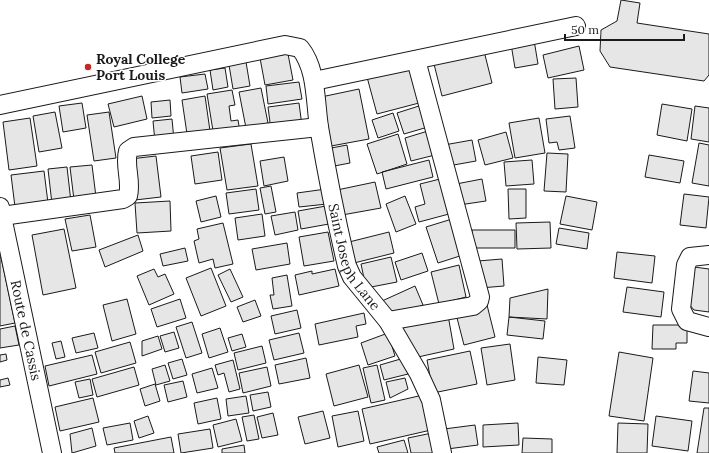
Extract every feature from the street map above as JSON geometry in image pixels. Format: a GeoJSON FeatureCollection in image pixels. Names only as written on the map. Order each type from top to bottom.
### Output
{"type":"FeatureCollection","features":[{"type":"Feature","properties":{"kind":"street"},"geometry":{"type":"LineString","coordinates":[[314,81],[576,26]]}},
{"type":"Feature","properties":{"kind":"street","name":"Saint Joseph Lane"},"geometry":{"type":"LineString","coordinates":[[0,105],[285,45],[300,48],[305,54],[314,81],[319,127],[347,266],[352,277],[388,321],[419,374],[431,400],[442,453]]}},
{"type":"Feature","properties":{"kind":"street"},"geometry":{"type":"LineString","coordinates":[[388,321],[473,306],[479,301],[480,297],[416,60]]}},
{"type":"Feature","properties":{"kind":"street"},"geometry":{"type":"LineString","coordinates":[[1,212],[123,199],[128,196],[130,188],[126,158],[128,151],[134,148],[319,127]]}},
{"type":"Feature","properties":{"kind":"street","name":"Route de Cassis"},"geometry":{"type":"LineString","coordinates":[[1,212],[52,453]]}},
{"type":"Feature","properties":{"kind":"street"},"geometry":{"type":"LineString","coordinates":[[709,255],[690,256],[686,264],[681,310],[687,321],[709,327]]}},
{"type":"Feature","properties":{"kind":"building"},"geometry":{"type":"Polygon","coordinates":[[[621,0],[640,3],[637,23],[709,34],[709,75],[704,81],[610,67],[600,51],[601,30],[617,21],[621,0]]]}},
{"type":"Feature","properties":{"kind":"building"},"geometry":{"type":"Polygon","coordinates":[[[534,40],[538,64],[515,68],[511,44],[534,40]]]}},
{"type":"Feature","properties":{"kind":"building"},"geometry":{"type":"Polygon","coordinates":[[[579,46],[584,70],[548,78],[543,55],[579,46]]]}},
{"type":"Feature","properties":{"kind":"building"},"geometry":{"type":"Polygon","coordinates":[[[484,51],[492,83],[442,96],[434,64],[484,51]]]}},
{"type":"Feature","properties":{"kind":"building"},"geometry":{"type":"Polygon","coordinates":[[[288,54],[293,80],[265,85],[260,58],[288,54]]]}},
{"type":"Feature","properties":{"kind":"building"},"geometry":{"type":"Polygon","coordinates":[[[246,62],[250,86],[233,89],[229,65],[246,62]]]}},
{"type":"Feature","properties":{"kind":"building"},"geometry":{"type":"Polygon","coordinates":[[[409,66],[419,103],[377,114],[367,77],[409,66]]]}},
{"type":"Feature","properties":{"kind":"building"},"geometry":{"type":"Polygon","coordinates":[[[225,68],[228,87],[213,90],[210,70],[225,68]]]}},
{"type":"Feature","properties":{"kind":"building"},"geometry":{"type":"Polygon","coordinates":[[[205,74],[208,89],[182,93],[180,77],[205,74]]]}},
{"type":"Feature","properties":{"kind":"building"},"geometry":{"type":"Polygon","coordinates":[[[576,78],[578,107],[555,109],[553,79],[576,78]]]}},
{"type":"Feature","properties":{"kind":"building"},"geometry":{"type":"Polygon","coordinates":[[[299,82],[302,99],[268,104],[266,86],[299,82]]]}},
{"type":"Feature","properties":{"kind":"building"},"geometry":{"type":"Polygon","coordinates":[[[261,88],[268,123],[246,128],[239,92],[261,88]]]}},
{"type":"Feature","properties":{"kind":"building"},"geometry":{"type":"Polygon","coordinates":[[[359,89],[369,139],[331,146],[321,97],[359,89]]]}},
{"type":"Feature","properties":{"kind":"building"},"geometry":{"type":"Polygon","coordinates":[[[232,90],[235,105],[229,106],[231,121],[238,120],[240,132],[214,137],[207,94],[232,90]]]}},
{"type":"Feature","properties":{"kind":"building"},"geometry":{"type":"Polygon","coordinates":[[[142,96],[147,119],[114,127],[108,104],[142,96]]]}},
{"type":"Feature","properties":{"kind":"building"},"geometry":{"type":"Polygon","coordinates":[[[205,96],[210,131],[187,134],[182,100],[205,96]]]}},
{"type":"Feature","properties":{"kind":"building"},"geometry":{"type":"Polygon","coordinates":[[[170,100],[171,116],[152,118],[151,102],[170,100]]]}},
{"type":"Feature","properties":{"kind":"building"},"geometry":{"type":"Polygon","coordinates":[[[82,103],[86,128],[63,132],[59,106],[82,103]]]}},
{"type":"Feature","properties":{"kind":"building"},"geometry":{"type":"Polygon","coordinates":[[[299,103],[302,126],[271,130],[268,107],[299,103]]]}},
{"type":"Feature","properties":{"kind":"building"},"geometry":{"type":"Polygon","coordinates":[[[662,104],[692,109],[687,141],[657,135],[662,104]]]}},
{"type":"Feature","properties":{"kind":"building"},"geometry":{"type":"Polygon","coordinates":[[[422,105],[428,127],[404,134],[397,113],[422,105]]]}},
{"type":"Feature","properties":{"kind":"building"},"geometry":{"type":"Polygon","coordinates":[[[695,106],[709,108],[709,142],[691,139],[695,106]]]}},
{"type":"Feature","properties":{"kind":"building"},"geometry":{"type":"Polygon","coordinates":[[[55,112],[62,148],[39,152],[33,116],[55,112]]]}},
{"type":"Feature","properties":{"kind":"building"},"geometry":{"type":"Polygon","coordinates":[[[109,112],[116,158],[94,161],[87,115],[109,112]]]}},
{"type":"Feature","properties":{"kind":"building"},"geometry":{"type":"Polygon","coordinates":[[[393,113],[399,131],[378,138],[372,120],[393,113]]]}},
{"type":"Feature","properties":{"kind":"building"},"geometry":{"type":"Polygon","coordinates":[[[570,116],[575,148],[559,150],[557,142],[549,143],[546,119],[570,116]]]}},
{"type":"Feature","properties":{"kind":"building"},"geometry":{"type":"Polygon","coordinates":[[[30,118],[37,166],[9,170],[3,122],[30,118]]]}},
{"type":"Feature","properties":{"kind":"building"},"geometry":{"type":"Polygon","coordinates":[[[539,118],[545,153],[515,158],[509,123],[539,118]]]}},
{"type":"Feature","properties":{"kind":"building"},"geometry":{"type":"Polygon","coordinates":[[[172,119],[174,140],[155,142],[153,121],[172,119]]]}},
{"type":"Feature","properties":{"kind":"building"},"geometry":{"type":"Polygon","coordinates":[[[428,131],[435,155],[411,161],[405,138],[428,131]]]}},
{"type":"Feature","properties":{"kind":"building"},"geometry":{"type":"Polygon","coordinates":[[[506,132],[513,158],[485,165],[478,140],[506,132]]]}},
{"type":"Feature","properties":{"kind":"building"},"geometry":{"type":"Polygon","coordinates":[[[398,134],[407,164],[377,174],[367,144],[398,134]]]}},
{"type":"Feature","properties":{"kind":"building"},"geometry":{"type":"Polygon","coordinates":[[[472,140],[476,161],[448,166],[444,145],[472,140]]]}},
{"type":"Feature","properties":{"kind":"building"},"geometry":{"type":"Polygon","coordinates":[[[699,143],[709,145],[709,186],[692,183],[699,143]]]}},
{"type":"Feature","properties":{"kind":"building"},"geometry":{"type":"Polygon","coordinates":[[[251,144],[258,186],[227,190],[220,148],[251,144]]]}},
{"type":"Feature","properties":{"kind":"building"},"geometry":{"type":"Polygon","coordinates":[[[347,145],[350,163],[329,167],[326,149],[347,145]]]}},
{"type":"Feature","properties":{"kind":"building"},"geometry":{"type":"Polygon","coordinates":[[[218,152],[222,180],[195,184],[191,156],[218,152]]]}},
{"type":"Feature","properties":{"kind":"building"},"geometry":{"type":"Polygon","coordinates":[[[547,153],[568,154],[566,192],[544,191],[547,153]]]}},
{"type":"Feature","properties":{"kind":"building"},"geometry":{"type":"Polygon","coordinates":[[[649,155],[684,161],[680,183],[645,177],[649,155]]]}},
{"type":"Feature","properties":{"kind":"building"},"geometry":{"type":"Polygon","coordinates":[[[156,156],[161,197],[135,200],[130,159],[156,156]]]}},
{"type":"Feature","properties":{"kind":"building"},"geometry":{"type":"Polygon","coordinates":[[[284,157],[288,181],[264,186],[260,161],[284,157]]]}},
{"type":"Feature","properties":{"kind":"building"},"geometry":{"type":"Polygon","coordinates":[[[429,160],[433,177],[386,189],[382,172],[429,160]]]}},
{"type":"Feature","properties":{"kind":"building"},"geometry":{"type":"Polygon","coordinates":[[[532,160],[534,184],[506,186],[504,162],[532,160]]]}},
{"type":"Feature","properties":{"kind":"building"},"geometry":{"type":"Polygon","coordinates":[[[92,165],[96,197],[74,200],[70,167],[92,165]]]}},
{"type":"Feature","properties":{"kind":"building"},"geometry":{"type":"Polygon","coordinates":[[[67,167],[71,202],[52,204],[48,169],[67,167]]]}},
{"type":"Feature","properties":{"kind":"building"},"geometry":{"type":"Polygon","coordinates":[[[44,171],[48,203],[15,207],[11,175],[44,171]]]}},
{"type":"Feature","properties":{"kind":"building"},"geometry":{"type":"Polygon","coordinates":[[[440,179],[449,214],[419,222],[415,207],[425,204],[420,184],[440,179]]]}},
{"type":"Feature","properties":{"kind":"building"},"geometry":{"type":"Polygon","coordinates":[[[482,179],[486,201],[459,205],[456,184],[482,179]]]}},
{"type":"Feature","properties":{"kind":"building"},"geometry":{"type":"Polygon","coordinates":[[[375,182],[381,208],[342,215],[337,190],[375,182]]]}},
{"type":"Feature","properties":{"kind":"building"},"geometry":{"type":"Polygon","coordinates":[[[271,186],[276,212],[265,214],[260,188],[271,186]]]}},
{"type":"Feature","properties":{"kind":"building"},"geometry":{"type":"Polygon","coordinates":[[[256,189],[259,210],[229,214],[226,193],[256,189]]]}},
{"type":"Feature","properties":{"kind":"building"},"geometry":{"type":"Polygon","coordinates":[[[326,189],[327,204],[299,207],[297,193],[326,189]]]}},
{"type":"Feature","properties":{"kind":"building"},"geometry":{"type":"Polygon","coordinates":[[[508,189],[526,189],[526,218],[509,219],[508,189]]]}},
{"type":"Feature","properties":{"kind":"building"},"geometry":{"type":"Polygon","coordinates":[[[684,194],[709,197],[706,228],[680,225],[684,194]]]}},
{"type":"Feature","properties":{"kind":"building"},"geometry":{"type":"Polygon","coordinates":[[[216,196],[221,217],[201,222],[196,201],[216,196]]]}},
{"type":"Feature","properties":{"kind":"building"},"geometry":{"type":"Polygon","coordinates":[[[405,196],[416,224],[396,232],[386,204],[405,196]]]}},
{"type":"Feature","properties":{"kind":"building"},"geometry":{"type":"Polygon","coordinates":[[[566,196],[597,202],[592,230],[560,224],[566,196]]]}},
{"type":"Feature","properties":{"kind":"building"},"geometry":{"type":"Polygon","coordinates":[[[170,201],[171,231],[137,233],[135,203],[170,201]]]}},
{"type":"Feature","properties":{"kind":"building"},"geometry":{"type":"Polygon","coordinates":[[[326,206],[329,224],[301,229],[298,211],[326,206]]]}},
{"type":"Feature","properties":{"kind":"building"},"geometry":{"type":"Polygon","coordinates":[[[295,212],[298,230],[275,235],[271,216],[295,212]]]}},
{"type":"Feature","properties":{"kind":"building"},"geometry":{"type":"Polygon","coordinates":[[[262,214],[265,236],[238,240],[235,218],[262,214]]]}},
{"type":"Feature","properties":{"kind":"building"},"geometry":{"type":"Polygon","coordinates":[[[90,215],[96,247],[72,251],[65,219],[90,215]]]}},
{"type":"Feature","properties":{"kind":"building"},"geometry":{"type":"Polygon","coordinates":[[[452,219],[463,255],[438,263],[426,227],[452,219]]]}},
{"type":"Feature","properties":{"kind":"building"},"geometry":{"type":"Polygon","coordinates":[[[550,222],[551,248],[517,249],[516,223],[550,222]]]}},
{"type":"Feature","properties":{"kind":"building"},"geometry":{"type":"Polygon","coordinates":[[[223,223],[233,264],[215,268],[213,259],[199,263],[194,241],[199,239],[197,229],[223,223]]]}},
{"type":"Feature","properties":{"kind":"building"},"geometry":{"type":"Polygon","coordinates":[[[559,228],[589,233],[587,249],[556,244],[559,228]]]}},
{"type":"Feature","properties":{"kind":"building"},"geometry":{"type":"Polygon","coordinates":[[[64,229],[76,288],[43,295],[32,235],[64,229]]]}},
{"type":"Feature","properties":{"kind":"building"},"geometry":{"type":"Polygon","coordinates":[[[472,230],[515,230],[515,248],[472,248],[472,230]]]}},
{"type":"Feature","properties":{"kind":"building"},"geometry":{"type":"Polygon","coordinates":[[[328,232],[334,261],[304,266],[299,237],[328,232]]]}},
{"type":"Feature","properties":{"kind":"building"},"geometry":{"type":"Polygon","coordinates":[[[389,232],[394,253],[354,263],[349,242],[389,232]]]}},
{"type":"Feature","properties":{"kind":"building"},"geometry":{"type":"Polygon","coordinates":[[[138,235],[143,251],[105,267],[99,250],[138,235]]]}},
{"type":"Feature","properties":{"kind":"building"},"geometry":{"type":"Polygon","coordinates":[[[287,243],[290,264],[256,270],[252,249],[287,243]]]}},
{"type":"Feature","properties":{"kind":"building"},"geometry":{"type":"Polygon","coordinates":[[[185,248],[188,261],[163,266],[160,254],[185,248]]]}},
{"type":"Feature","properties":{"kind":"building"},"geometry":{"type":"Polygon","coordinates":[[[617,252],[655,256],[652,283],[614,278],[617,252]]]}},
{"type":"Feature","properties":{"kind":"building"},"geometry":{"type":"Polygon","coordinates":[[[422,253],[428,271],[401,280],[395,262],[422,253]]]}},
{"type":"Feature","properties":{"kind":"building"},"geometry":{"type":"Polygon","coordinates":[[[0,257],[15,323],[0,326],[0,257]]]}},
{"type":"Feature","properties":{"kind":"building"},"geometry":{"type":"Polygon","coordinates":[[[391,257],[397,282],[366,288],[361,264],[391,257]]]}},
{"type":"Feature","properties":{"kind":"building"},"geometry":{"type":"Polygon","coordinates":[[[502,259],[504,286],[480,288],[478,261],[502,259]]]}},
{"type":"Feature","properties":{"kind":"building"},"geometry":{"type":"Polygon","coordinates":[[[459,265],[466,297],[439,304],[431,272],[459,265]]]}},
{"type":"Feature","properties":{"kind":"building"},"geometry":{"type":"Polygon","coordinates":[[[687,266],[709,269],[709,312],[694,310],[683,297],[687,266]]]}},
{"type":"Feature","properties":{"kind":"building"},"geometry":{"type":"Polygon","coordinates":[[[211,268],[226,306],[201,316],[186,278],[211,268]]]}},
{"type":"Feature","properties":{"kind":"building"},"geometry":{"type":"Polygon","coordinates":[[[154,269],[158,277],[165,274],[174,294],[149,305],[137,276],[154,269]]]}},
{"type":"Feature","properties":{"kind":"building"},"geometry":{"type":"Polygon","coordinates":[[[230,269],[243,297],[231,302],[218,275],[230,269]]]}},
{"type":"Feature","properties":{"kind":"building"},"geometry":{"type":"Polygon","coordinates":[[[335,269],[339,286],[299,295],[295,275],[312,271],[312,274],[335,269]]]}},
{"type":"Feature","properties":{"kind":"building"},"geometry":{"type":"Polygon","coordinates":[[[287,275],[292,306],[273,309],[270,295],[274,295],[272,278],[287,275]]]}},
{"type":"Feature","properties":{"kind":"building"},"geometry":{"type":"Polygon","coordinates":[[[415,286],[423,305],[390,320],[382,301],[415,286]]]}},
{"type":"Feature","properties":{"kind":"building"},"geometry":{"type":"Polygon","coordinates":[[[627,287],[664,292],[661,317],[623,312],[627,287]]]}},
{"type":"Feature","properties":{"kind":"building"},"geometry":{"type":"Polygon","coordinates":[[[548,289],[547,319],[509,317],[510,298],[548,289]]]}},
{"type":"Feature","properties":{"kind":"building"},"geometry":{"type":"Polygon","coordinates":[[[127,299],[136,334],[112,341],[103,305],[127,299]]]}},
{"type":"Feature","properties":{"kind":"building"},"geometry":{"type":"Polygon","coordinates":[[[180,299],[186,318],[157,327],[151,309],[180,299]]]}},
{"type":"Feature","properties":{"kind":"building"},"geometry":{"type":"Polygon","coordinates":[[[255,300],[261,316],[243,322],[237,307],[255,300]]]}},
{"type":"Feature","properties":{"kind":"building"},"geometry":{"type":"Polygon","coordinates":[[[487,305],[495,337],[464,345],[456,314],[487,305]]]}},
{"type":"Feature","properties":{"kind":"building"},"geometry":{"type":"Polygon","coordinates":[[[297,310],[301,328],[275,334],[271,316],[297,310]]]}},
{"type":"Feature","properties":{"kind":"building"},"geometry":{"type":"Polygon","coordinates":[[[364,313],[366,324],[356,326],[358,337],[319,345],[315,324],[364,313]]]}},
{"type":"Feature","properties":{"kind":"building"},"geometry":{"type":"Polygon","coordinates":[[[448,315],[454,349],[418,357],[398,325],[448,315]]]}},
{"type":"Feature","properties":{"kind":"building"},"geometry":{"type":"Polygon","coordinates":[[[509,317],[545,321],[543,339],[507,335],[509,317]]]}},
{"type":"Feature","properties":{"kind":"building"},"geometry":{"type":"Polygon","coordinates":[[[192,322],[202,353],[186,358],[176,327],[192,322]]]}},
{"type":"Feature","properties":{"kind":"building"},"geometry":{"type":"Polygon","coordinates":[[[653,325],[687,325],[687,343],[676,343],[676,349],[652,349],[653,325]]]}},
{"type":"Feature","properties":{"kind":"building"},"geometry":{"type":"Polygon","coordinates":[[[15,326],[19,345],[0,348],[0,329],[15,326]]]}},
{"type":"Feature","properties":{"kind":"building"},"geometry":{"type":"Polygon","coordinates":[[[220,328],[228,352],[209,358],[202,334],[220,328]]]}},
{"type":"Feature","properties":{"kind":"building"},"geometry":{"type":"Polygon","coordinates":[[[174,332],[179,348],[165,352],[160,336],[174,332]]]}},
{"type":"Feature","properties":{"kind":"building"},"geometry":{"type":"Polygon","coordinates":[[[94,333],[98,348],[76,353],[72,338],[94,333]]]}},
{"type":"Feature","properties":{"kind":"building"},"geometry":{"type":"Polygon","coordinates":[[[299,333],[304,353],[274,360],[269,340],[299,333]]]}},
{"type":"Feature","properties":{"kind":"building"},"geometry":{"type":"Polygon","coordinates":[[[388,333],[395,356],[368,365],[361,343],[388,333]]]}},
{"type":"Feature","properties":{"kind":"building"},"geometry":{"type":"Polygon","coordinates":[[[242,334],[246,347],[232,351],[228,338],[242,334]]]}},
{"type":"Feature","properties":{"kind":"building"},"geometry":{"type":"Polygon","coordinates":[[[158,336],[162,349],[142,356],[142,341],[158,336]]]}},
{"type":"Feature","properties":{"kind":"building"},"geometry":{"type":"Polygon","coordinates":[[[61,341],[65,357],[56,359],[52,343],[61,341]]]}},
{"type":"Feature","properties":{"kind":"building"},"geometry":{"type":"Polygon","coordinates":[[[130,342],[136,363],[101,373],[95,352],[130,342]]]}},
{"type":"Feature","properties":{"kind":"building"},"geometry":{"type":"Polygon","coordinates":[[[510,344],[515,380],[487,385],[481,348],[510,344]]]}},
{"type":"Feature","properties":{"kind":"building"},"geometry":{"type":"Polygon","coordinates":[[[262,346],[266,363],[238,370],[234,353],[262,346]]]}},
{"type":"Feature","properties":{"kind":"building"},"geometry":{"type":"Polygon","coordinates":[[[470,351],[477,384],[433,393],[427,360],[470,351]]]}},
{"type":"Feature","properties":{"kind":"building"},"geometry":{"type":"Polygon","coordinates":[[[619,352],[653,358],[644,421],[609,416],[619,352]]]}},
{"type":"Feature","properties":{"kind":"building"},"geometry":{"type":"Polygon","coordinates":[[[6,354],[7,360],[0,362],[0,355],[6,354]]]}},
{"type":"Feature","properties":{"kind":"building"},"geometry":{"type":"Polygon","coordinates":[[[92,355],[97,374],[49,386],[45,366],[92,355]]]}},
{"type":"Feature","properties":{"kind":"building"},"geometry":{"type":"Polygon","coordinates":[[[538,357],[567,360],[564,385],[536,383],[538,357]]]}},
{"type":"Feature","properties":{"kind":"building"},"geometry":{"type":"Polygon","coordinates":[[[306,358],[310,378],[279,384],[275,365],[306,358]]]}},
{"type":"Feature","properties":{"kind":"building"},"geometry":{"type":"Polygon","coordinates":[[[404,358],[408,374],[384,380],[380,365],[404,358]]]}},
{"type":"Feature","properties":{"kind":"building"},"geometry":{"type":"Polygon","coordinates":[[[182,359],[187,375],[173,379],[168,363],[182,359]]]}},
{"type":"Feature","properties":{"kind":"building"},"geometry":{"type":"Polygon","coordinates":[[[233,360],[240,389],[229,392],[224,373],[218,375],[215,365],[233,360]]]}},
{"type":"Feature","properties":{"kind":"building"},"geometry":{"type":"Polygon","coordinates":[[[165,365],[170,381],[156,385],[152,369],[165,365]]]}},
{"type":"Feature","properties":{"kind":"building"},"geometry":{"type":"Polygon","coordinates":[[[359,365],[368,397],[334,406],[326,374],[359,365]]]}},
{"type":"Feature","properties":{"kind":"building"},"geometry":{"type":"Polygon","coordinates":[[[377,365],[385,400],[371,403],[363,368],[377,365]]]}},
{"type":"Feature","properties":{"kind":"building"},"geometry":{"type":"Polygon","coordinates":[[[134,367],[139,385],[97,397],[92,379],[134,367]]]}},
{"type":"Feature","properties":{"kind":"building"},"geometry":{"type":"Polygon","coordinates":[[[267,367],[271,386],[243,393],[239,373],[267,367]]]}},
{"type":"Feature","properties":{"kind":"building"},"geometry":{"type":"Polygon","coordinates":[[[212,368],[218,388],[197,393],[192,374],[212,368]]]}},
{"type":"Feature","properties":{"kind":"building"},"geometry":{"type":"Polygon","coordinates":[[[693,371],[709,373],[709,403],[689,401],[693,371]]]}},
{"type":"Feature","properties":{"kind":"building"},"geometry":{"type":"Polygon","coordinates":[[[8,378],[10,385],[0,387],[0,380],[8,378]]]}},
{"type":"Feature","properties":{"kind":"building"},"geometry":{"type":"Polygon","coordinates":[[[405,378],[408,389],[390,398],[386,382],[405,378]]]}},
{"type":"Feature","properties":{"kind":"building"},"geometry":{"type":"Polygon","coordinates":[[[90,379],[93,395],[79,398],[75,382],[90,379]]]}},
{"type":"Feature","properties":{"kind":"building"},"geometry":{"type":"Polygon","coordinates":[[[183,381],[187,397],[168,402],[164,385],[183,381]]]}},
{"type":"Feature","properties":{"kind":"building"},"geometry":{"type":"Polygon","coordinates":[[[155,384],[160,401],[145,406],[140,389],[155,384]]]}},
{"type":"Feature","properties":{"kind":"building"},"geometry":{"type":"Polygon","coordinates":[[[268,392],[271,407],[253,411],[250,395],[268,392]]]}},
{"type":"Feature","properties":{"kind":"building"},"geometry":{"type":"Polygon","coordinates":[[[423,395],[431,430],[370,444],[362,409],[423,395]]]}},
{"type":"Feature","properties":{"kind":"building"},"geometry":{"type":"Polygon","coordinates":[[[246,396],[249,413],[228,416],[226,399],[246,396]]]}},
{"type":"Feature","properties":{"kind":"building"},"geometry":{"type":"Polygon","coordinates":[[[93,398],[99,422],[60,431],[55,407],[93,398]]]}},
{"type":"Feature","properties":{"kind":"building"},"geometry":{"type":"Polygon","coordinates":[[[217,398],[221,419],[198,424],[194,403],[217,398]]]}},
{"type":"Feature","properties":{"kind":"building"},"geometry":{"type":"Polygon","coordinates":[[[704,408],[709,408],[709,453],[697,453],[704,408]]]}},
{"type":"Feature","properties":{"kind":"building"},"geometry":{"type":"Polygon","coordinates":[[[323,411],[330,438],[305,444],[298,417],[323,411]]]}},
{"type":"Feature","properties":{"kind":"building"},"geometry":{"type":"Polygon","coordinates":[[[358,411],[364,441],[338,447],[332,416],[358,411]]]}},
{"type":"Feature","properties":{"kind":"building"},"geometry":{"type":"Polygon","coordinates":[[[273,413],[278,435],[262,438],[257,417],[273,413]]]}},
{"type":"Feature","properties":{"kind":"building"},"geometry":{"type":"Polygon","coordinates":[[[254,415],[259,439],[247,441],[242,417],[254,415]]]}},
{"type":"Feature","properties":{"kind":"building"},"geometry":{"type":"Polygon","coordinates":[[[148,416],[154,433],[139,438],[134,421],[148,416]]]}},
{"type":"Feature","properties":{"kind":"building"},"geometry":{"type":"Polygon","coordinates":[[[656,416],[692,421],[688,451],[652,446],[656,416]]]}},
{"type":"Feature","properties":{"kind":"building"},"geometry":{"type":"Polygon","coordinates":[[[236,419],[242,441],[218,447],[213,425],[236,419]]]}},
{"type":"Feature","properties":{"kind":"building"},"geometry":{"type":"Polygon","coordinates":[[[130,423],[133,440],[107,445],[103,428],[130,423]]]}},
{"type":"Feature","properties":{"kind":"building"},"geometry":{"type":"Polygon","coordinates":[[[518,423],[519,445],[483,447],[483,425],[518,423]]]}},
{"type":"Feature","properties":{"kind":"building"},"geometry":{"type":"Polygon","coordinates":[[[618,423],[648,424],[647,453],[617,453],[618,423]]]}},
{"type":"Feature","properties":{"kind":"building"},"geometry":{"type":"Polygon","coordinates":[[[475,425],[478,445],[447,449],[444,429],[475,425]]]}},
{"type":"Feature","properties":{"kind":"building"},"geometry":{"type":"Polygon","coordinates":[[[92,428],[96,446],[72,453],[70,434],[92,428]]]}},
{"type":"Feature","properties":{"kind":"building"},"geometry":{"type":"Polygon","coordinates":[[[210,429],[213,448],[181,453],[178,434],[210,429]]]}},
{"type":"Feature","properties":{"kind":"building"},"geometry":{"type":"Polygon","coordinates":[[[432,433],[436,453],[411,453],[408,438],[432,433]]]}},
{"type":"Feature","properties":{"kind":"building"},"geometry":{"type":"Polygon","coordinates":[[[171,437],[174,453],[115,453],[114,448],[171,437]]]}},
{"type":"Feature","properties":{"kind":"building"},"geometry":{"type":"Polygon","coordinates":[[[523,438],[552,439],[552,453],[522,453],[523,438]]]}},
{"type":"Feature","properties":{"kind":"building"},"geometry":{"type":"Polygon","coordinates":[[[404,440],[408,453],[379,453],[377,447],[404,440]]]}},
{"type":"Feature","properties":{"kind":"building"},"geometry":{"type":"Polygon","coordinates":[[[244,445],[245,453],[222,453],[222,449],[244,445]]]}},
{"type":"Feature","properties":{"kind":"place","name":"Royal College Port Louis"},"geometry":{"type":"Point","coordinates":[88,67]}}]}
